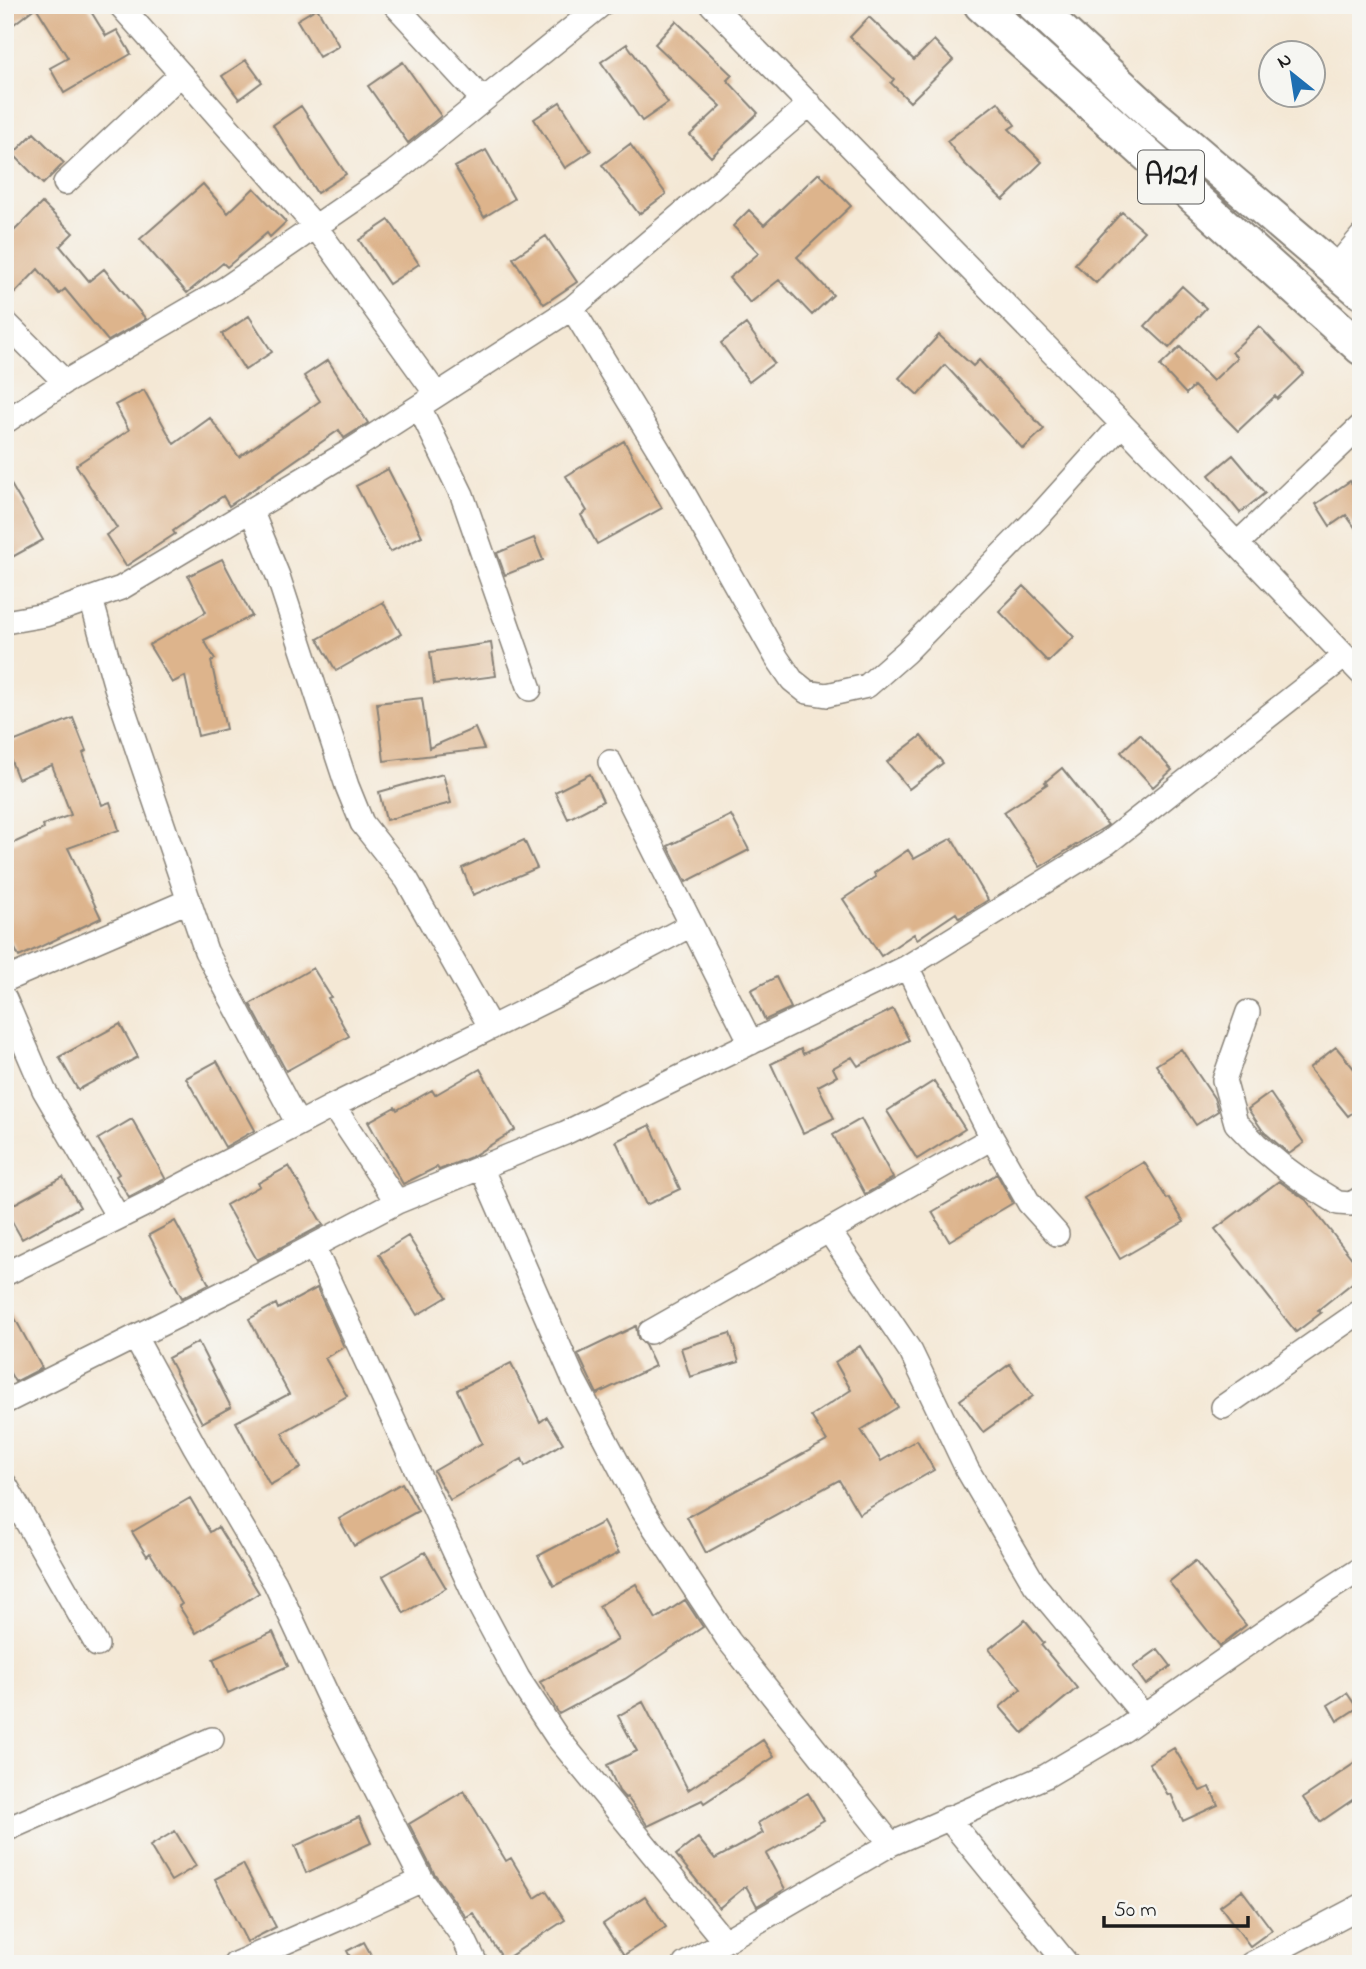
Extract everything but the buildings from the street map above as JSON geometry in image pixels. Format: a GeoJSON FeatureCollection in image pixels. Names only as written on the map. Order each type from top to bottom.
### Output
{"type":"FeatureCollection","features":[{"type":"Feature","properties":{"kind":"highway","name":"A121"},"geometry":{"type":"LineString","coordinates":[[981,5],[1361,348]]}},
{"type":"Feature","properties":{"kind":"highway","name":"A121"},"geometry":{"type":"LineString","coordinates":[[1034,5],[1150,113],[1361,292]]}},
{"type":"Feature","properties":{"kind":"street"},"geometry":{"type":"LineString","coordinates":[[120,5],[315,226],[428,401],[530,690]]}},
{"type":"Feature","properties":{"kind":"street"},"geometry":{"type":"LineString","coordinates":[[394,5],[483,100]]}},
{"type":"Feature","properties":{"kind":"street"},"geometry":{"type":"LineString","coordinates":[[8,420],[65,382],[226,288],[392,174],[601,5]]}},
{"type":"Feature","properties":{"kind":"street"},"geometry":{"type":"LineString","coordinates":[[712,5],[1361,673]]}},
{"type":"Feature","properties":{"kind":"street"},"geometry":{"type":"LineString","coordinates":[[65,183],[181,74]]}},
{"type":"Feature","properties":{"kind":"street"},"geometry":{"type":"LineString","coordinates":[[5,622],[45,615],[121,588],[350,451],[428,401],[572,308],[810,104]]}},
{"type":"Feature","properties":{"kind":"street"},"geometry":{"type":"LineString","coordinates":[[1335,268],[1361,237]]}},
{"type":"Feature","properties":{"kind":"street"},"geometry":{"type":"LineString","coordinates":[[572,308],[666,462],[776,658],[792,680],[807,692],[827,695],[867,686],[906,652],[1002,554],[1122,424]]}},
{"type":"Feature","properties":{"kind":"street"},"geometry":{"type":"LineString","coordinates":[[5,321],[65,382]]}},
{"type":"Feature","properties":{"kind":"street"},"geometry":{"type":"LineString","coordinates":[[1237,544],[1361,426]]}},
{"type":"Feature","properties":{"kind":"street"},"geometry":{"type":"LineString","coordinates":[[251,510],[278,576],[347,786],[362,823],[407,880],[491,1028]]}},
{"type":"Feature","properties":{"kind":"street"},"geometry":{"type":"LineString","coordinates":[[91,599],[115,684],[206,951],[298,1124]]}},
{"type":"Feature","properties":{"kind":"street"},"geometry":{"type":"LineString","coordinates":[[5,1402],[397,1202],[565,1133],[907,967],[1107,843],[1345,656]]}},
{"type":"Feature","properties":{"kind":"street"},"geometry":{"type":"LineString","coordinates":[[610,762],[751,1043]]}},
{"type":"Feature","properties":{"kind":"street"},"geometry":{"type":"LineString","coordinates":[[5,980],[188,901]]}},
{"type":"Feature","properties":{"kind":"street"},"geometry":{"type":"LineString","coordinates":[[5,1274],[691,925]]}},
{"type":"Feature","properties":{"kind":"street"},"geometry":{"type":"LineString","coordinates":[[907,967],[992,1138],[1029,1203],[1057,1234]]}},
{"type":"Feature","properties":{"kind":"street"},"geometry":{"type":"LineString","coordinates":[[5,999],[44,1090],[118,1217]]}},
{"type":"Feature","properties":{"kind":"street"},"geometry":{"type":"LineString","coordinates":[[1248,1012],[1224,1080],[1236,1123],[1256,1144],[1307,1184],[1338,1203],[1358,1206]]}},
{"type":"Feature","properties":{"kind":"street"},"geometry":{"type":"LineString","coordinates":[[333,1105],[397,1202]]}},
{"type":"Feature","properties":{"kind":"street"},"geometry":{"type":"LineString","coordinates":[[650,1332],[992,1138]]}},
{"type":"Feature","properties":{"kind":"street"},"geometry":{"type":"LineString","coordinates":[[481,1167],[574,1380],[642,1509],[729,1641],[891,1844]]}},
{"type":"Feature","properties":{"kind":"street"},"geometry":{"type":"LineString","coordinates":[[829,1231],[911,1352],[967,1469],[1035,1586],[1144,1716]]}},
{"type":"Feature","properties":{"kind":"street"},"geometry":{"type":"LineString","coordinates":[[313,1246],[478,1603],[518,1678],[557,1737],[724,1941]]}},
{"type":"Feature","properties":{"kind":"street"},"geometry":{"type":"LineString","coordinates":[[1223,1407],[1361,1311]]}},
{"type":"Feature","properties":{"kind":"street"},"geometry":{"type":"LineString","coordinates":[[135,1337],[195,1447],[275,1583],[332,1705],[422,1880],[463,1937],[476,1964]]}},
{"type":"Feature","properties":{"kind":"street"},"geometry":{"type":"LineString","coordinates":[[5,1484],[97,1645]]}},
{"type":"Feature","properties":{"kind":"street"},"geometry":{"type":"LineString","coordinates":[[685,1964],[891,1844],[1046,1776],[1144,1716],[1286,1617],[1361,1569]]}},
{"type":"Feature","properties":{"kind":"street"},"geometry":{"type":"LineString","coordinates":[[5,1830],[212,1739]]}},
{"type":"Feature","properties":{"kind":"street"},"geometry":{"type":"LineString","coordinates":[[948,1818],[1067,1964]]}},
{"type":"Feature","properties":{"kind":"street"},"geometry":{"type":"LineString","coordinates":[[235,1964],[422,1880]]}},
{"type":"Feature","properties":{"kind":"street"},"geometry":{"type":"LineString","coordinates":[[1251,1964],[1361,1906]]}}]}
